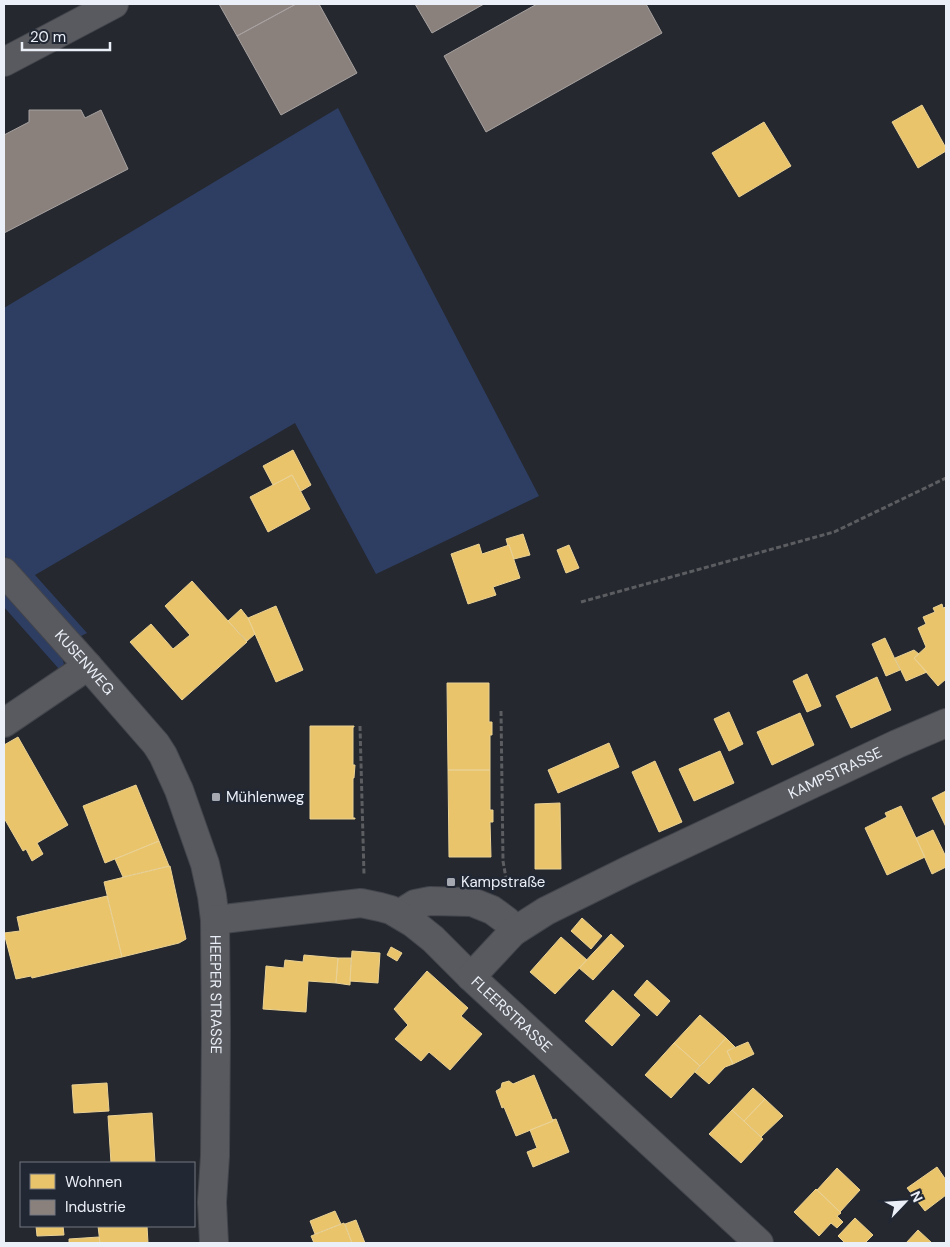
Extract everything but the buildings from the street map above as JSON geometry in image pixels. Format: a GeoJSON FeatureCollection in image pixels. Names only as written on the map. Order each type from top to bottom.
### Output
{"type":"FeatureCollection","features":[{"type":"Feature","properties":{"kind":"street"},"geometry":{"type":"LineString","coordinates":[[4,62],[114,4]]}},
{"type":"Feature","properties":{"kind":"street","name":"KUSENWEG"},"geometry":{"type":"LineString","coordinates":[[4,572],[156,744],[163,755]]}},
{"type":"Feature","properties":{"kind":"street"},"geometry":{"type":"LineString","coordinates":[[4,723],[88,666]]}},
{"type":"Feature","properties":{"kind":"street","name":"KAMPSTRASSE"},"geometry":{"type":"LineString","coordinates":[[471,976],[513,932],[546,911],[897,744],[946,723]]}},
{"type":"Feature","properties":{"kind":"street","name":"HEEPER STRASSE"},"geometry":{"type":"LineString","coordinates":[[163,755],[179,790],[205,864],[215,920],[215,1147],[212,1202],[214,1243]]}},
{"type":"Feature","properties":{"kind":"street"},"geometry":{"type":"LineString","coordinates":[[398,914],[415,904],[472,902],[492,910],[506,921],[513,932]]}},
{"type":"Feature","properties":{"kind":"street","name":"FLEERSTRASSE"},"geometry":{"type":"LineString","coordinates":[[215,920],[361,903],[390,910],[398,914],[413,923],[432,939],[759,1243]]}},
{"type":"Feature","properties":{"kind":"path"},"geometry":{"type":"LineString","coordinates":[[581,602],[834,532],[946,478]]}},
{"type":"Feature","properties":{"kind":"path"},"geometry":{"type":"LineString","coordinates":[[501,712],[504,862],[507,888]]}},
{"type":"Feature","properties":{"kind":"path"},"geometry":{"type":"LineString","coordinates":[[360,726],[364,893],[361,903]]}},
{"type":"Feature","properties":{"kind":"shaded area"},"geometry":{"type":"Polygon","coordinates":[[[338,108],[539,496],[376,574],[295,423],[35,575],[87,633],[81,636],[76,635],[4,555],[4,308],[338,108]]]}},
{"type":"Feature","properties":{"kind":"shaded area"},"geometry":{"type":"Polygon","coordinates":[[[4,589],[60,651],[64,664],[59,669],[4,607],[4,589]]]}},
{"type":"Feature","properties":{"kind":"place","name":"Mühlenweg"},"geometry":{"type":"Point","coordinates":[216,797]}},
{"type":"Feature","properties":{"kind":"place","name":"Kampstraße"},"geometry":{"type":"Point","coordinates":[451,882]}}]}
